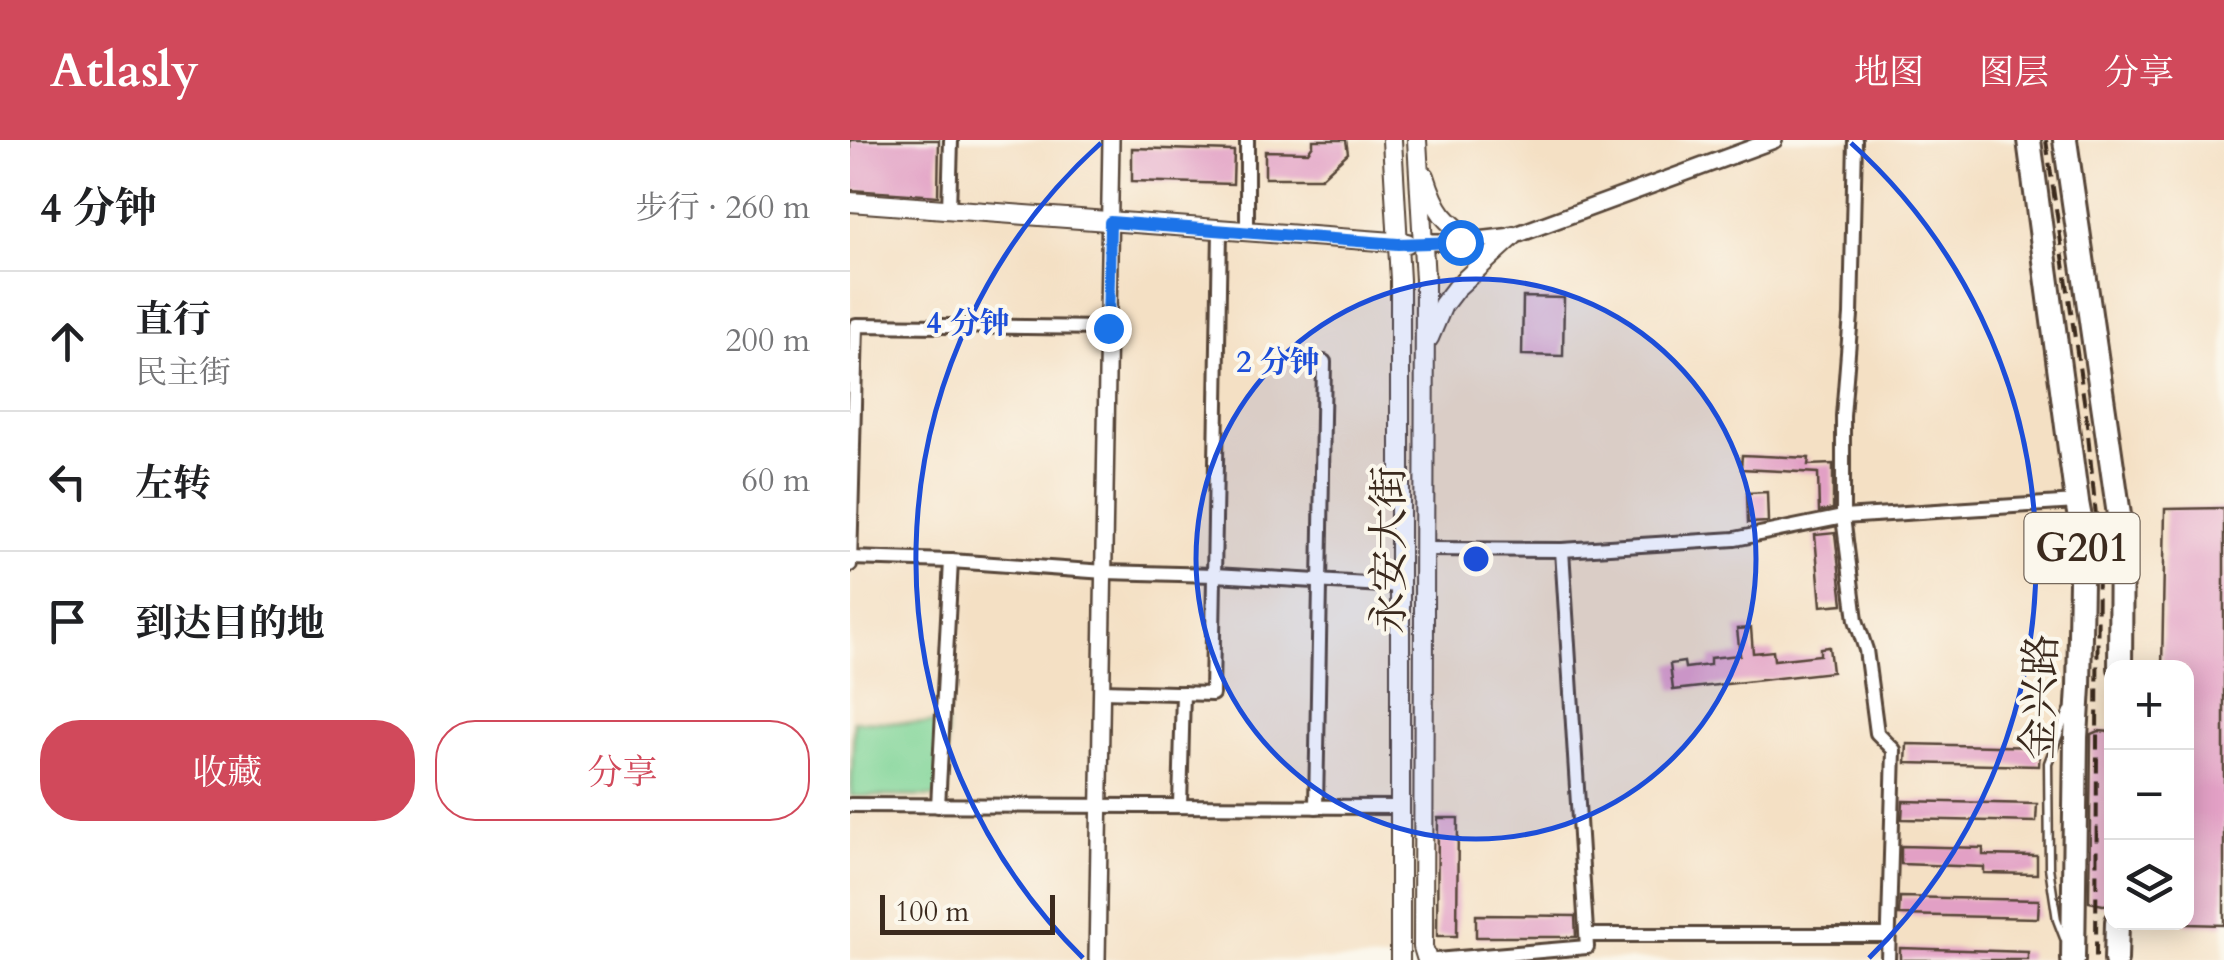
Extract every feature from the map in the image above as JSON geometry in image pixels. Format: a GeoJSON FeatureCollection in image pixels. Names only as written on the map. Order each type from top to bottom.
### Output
{"type":"FeatureCollection","features":[{"type":"Feature","properties":{"kind":"highway","name":"金兴路"},"geometry":{"type":"LineString","coordinates":[[2029,140],[2082,529],[2073,959]]}},
{"type":"Feature","properties":{"kind":"highway","name":"金兴路"},"geometry":{"type":"LineString","coordinates":[[2065,140],[2122,529],[2120,660]]}},
{"type":"Feature","properties":{"kind":"highway"},"geometry":{"type":"LineString","coordinates":[[2116,960],[2117,930]]}},
{"type":"Feature","properties":{"kind":"main road","name":"永安大街"},"geometry":{"type":"LineString","coordinates":[[1392,140],[1400,280],[1400,960]]}},
{"type":"Feature","properties":{"kind":"main road"},"geometry":{"type":"LineString","coordinates":[[1417,145],[1431,194],[1442,215],[1453,228],[1475,240]]}},
{"type":"Feature","properties":{"kind":"main road","name":"永安大街"},"geometry":{"type":"LineString","coordinates":[[1417,145],[1425,348],[1422,947],[1427,960]]}},
{"type":"Feature","properties":{"kind":"main road"},"geometry":{"type":"LineString","coordinates":[[850,202],[1398,244],[1423,242]]}},
{"type":"Feature","properties":{"kind":"main road"},"geometry":{"type":"LineString","coordinates":[[1425,348],[1443,306],[1456,288],[1513,236]]}},
{"type":"Feature","properties":{"kind":"street"},"geometry":{"type":"LineString","coordinates":[[950,210],[951,140]]}},
{"type":"Feature","properties":{"kind":"street"},"geometry":{"type":"LineString","coordinates":[[1098,960],[1111,140]]}},
{"type":"Feature","properties":{"kind":"street"},"geometry":{"type":"LineString","coordinates":[[1247,140],[1247,232]]}},
{"type":"Feature","properties":{"kind":"street"},"geometry":{"type":"LineString","coordinates":[[1423,242],[1513,236],[1774,140]]}},
{"type":"Feature","properties":{"kind":"street"},"geometry":{"type":"LineString","coordinates":[[1855,140],[1852,316],[1842,416],[1844,517],[1856,620],[1866,650],[1877,733],[1894,750],[1888,960]]}},
{"type":"Feature","properties":{"kind":"street"},"geometry":{"type":"LineString","coordinates":[[1102,691],[1212,694],[1220,230]]}},
{"type":"Feature","properties":{"kind":"street"},"geometry":{"type":"LineString","coordinates":[[1108,328],[856,325],[850,561],[951,561],[1400,586]]}},
{"type":"Feature","properties":{"kind":"street"},"geometry":{"type":"LineString","coordinates":[[1316,806],[1324,362]]}},
{"type":"Feature","properties":{"kind":"street"},"geometry":{"type":"LineString","coordinates":[[1424,549],[1562,550],[1735,539],[1844,517],[2077,502]]}},
{"type":"Feature","properties":{"kind":"street"},"geometry":{"type":"LineString","coordinates":[[1436,960],[1587,947],[1562,550]]}},
{"type":"Feature","properties":{"kind":"street"},"geometry":{"type":"LineString","coordinates":[[938,806],[951,561]]}},
{"type":"Feature","properties":{"kind":"street"},"geometry":{"type":"LineString","coordinates":[[1180,806],[1183,693]]}},
{"type":"Feature","properties":{"kind":"street"},"geometry":{"type":"LineString","coordinates":[[850,806],[1400,807]]}},
{"type":"Feature","properties":{"kind":"street"},"geometry":{"type":"LineString","coordinates":[[1586,936],[1888,936]]}},
{"type":"Feature","properties":{"kind":"green space"},"geometry":{"type":"Polygon","coordinates":[[[854,721],[947,724],[947,797],[851,796],[854,721]]]}},
{"type":"Feature","properties":{"kind":"building"},"geometry":{"type":"Polygon","coordinates":[[[850,140],[939,140],[938,196],[850,190],[850,140]]]}},
{"type":"Feature","properties":{"kind":"building"},"geometry":{"type":"Polygon","coordinates":[[[1313,140],[1346,140],[1348,153],[1321,178],[1265,178],[1265,151],[1308,152],[1313,140]]]}},
{"type":"Feature","properties":{"kind":"building"},"geometry":{"type":"Polygon","coordinates":[[[1132,148],[1234,151],[1233,184],[1132,181],[1132,148]]]}},
{"type":"Feature","properties":{"kind":"building"},"geometry":{"type":"Polygon","coordinates":[[[1523,297],[1564,298],[1563,356],[1522,355],[1523,297]]]}},
{"type":"Feature","properties":{"kind":"building"},"geometry":{"type":"Polygon","coordinates":[[[1742,455],[1809,458],[1808,465],[1833,464],[1833,509],[1819,512],[1818,473],[1741,469],[1742,455]]]}},
{"type":"Feature","properties":{"kind":"building"},"geometry":{"type":"Polygon","coordinates":[[[1767,492],[1768,522],[1748,523],[1747,493],[1767,492]]]}},
{"type":"Feature","properties":{"kind":"building"},"geometry":{"type":"Polygon","coordinates":[[[2224,508],[2224,925],[2194,924],[2194,660],[2162,660],[2165,509],[2224,508]]]}},
{"type":"Feature","properties":{"kind":"building"},"geometry":{"type":"Polygon","coordinates":[[[1835,533],[1843,604],[1821,606],[1815,535],[1835,533]]]}},
{"type":"Feature","properties":{"kind":"building"},"geometry":{"type":"Polygon","coordinates":[[[1751,628],[1753,653],[1773,651],[1774,660],[1820,655],[1820,648],[1829,647],[1832,672],[1673,690],[1670,664],[1684,662],[1685,668],[1710,665],[1710,658],[1740,655],[1737,629],[1751,628]]]}},
{"type":"Feature","properties":{"kind":"building"},"geometry":{"type":"Polygon","coordinates":[[[2104,731],[2103,905],[2089,902],[2091,734],[2104,731]]]}},
{"type":"Feature","properties":{"kind":"building"},"geometry":{"type":"Polygon","coordinates":[[[1907,744],[2040,747],[2039,766],[1906,763],[1907,744]]]}},
{"type":"Feature","properties":{"kind":"building"},"geometry":{"type":"Polygon","coordinates":[[[1903,801],[2037,804],[2036,822],[1902,819],[1903,801]]]}},
{"type":"Feature","properties":{"kind":"building"},"geometry":{"type":"Polygon","coordinates":[[[1438,818],[1458,818],[1457,936],[1437,936],[1438,818]]]}},
{"type":"Feature","properties":{"kind":"building"},"geometry":{"type":"Polygon","coordinates":[[[1901,846],[1983,848],[1983,855],[2037,856],[2037,874],[1984,873],[1984,867],[1901,864],[1901,846]]]}},
{"type":"Feature","properties":{"kind":"building"},"geometry":{"type":"Polygon","coordinates":[[[1900,897],[2039,900],[2038,918],[1899,915],[1900,897]]]}},
{"type":"Feature","properties":{"kind":"building"},"geometry":{"type":"Polygon","coordinates":[[[1476,915],[1575,916],[1576,937],[1476,937],[1476,915]]]}},
{"type":"Feature","properties":{"kind":"building"},"geometry":{"type":"Polygon","coordinates":[[[1900,948],[2028,952],[2028,960],[1900,960],[1900,948]]]}},
{"type":"Feature","properties":{"kind":"railway"},"geometry":{"type":"LineString","coordinates":[[2046,140],[2086,414],[2098,536],[2096,960]]}},
{"type":"Feature","properties":{"kind":"route"},"geometry":{"type":"LineString","coordinates":[[1108,328],[1110,222],[1398,244],[1460,242]]}}]}
